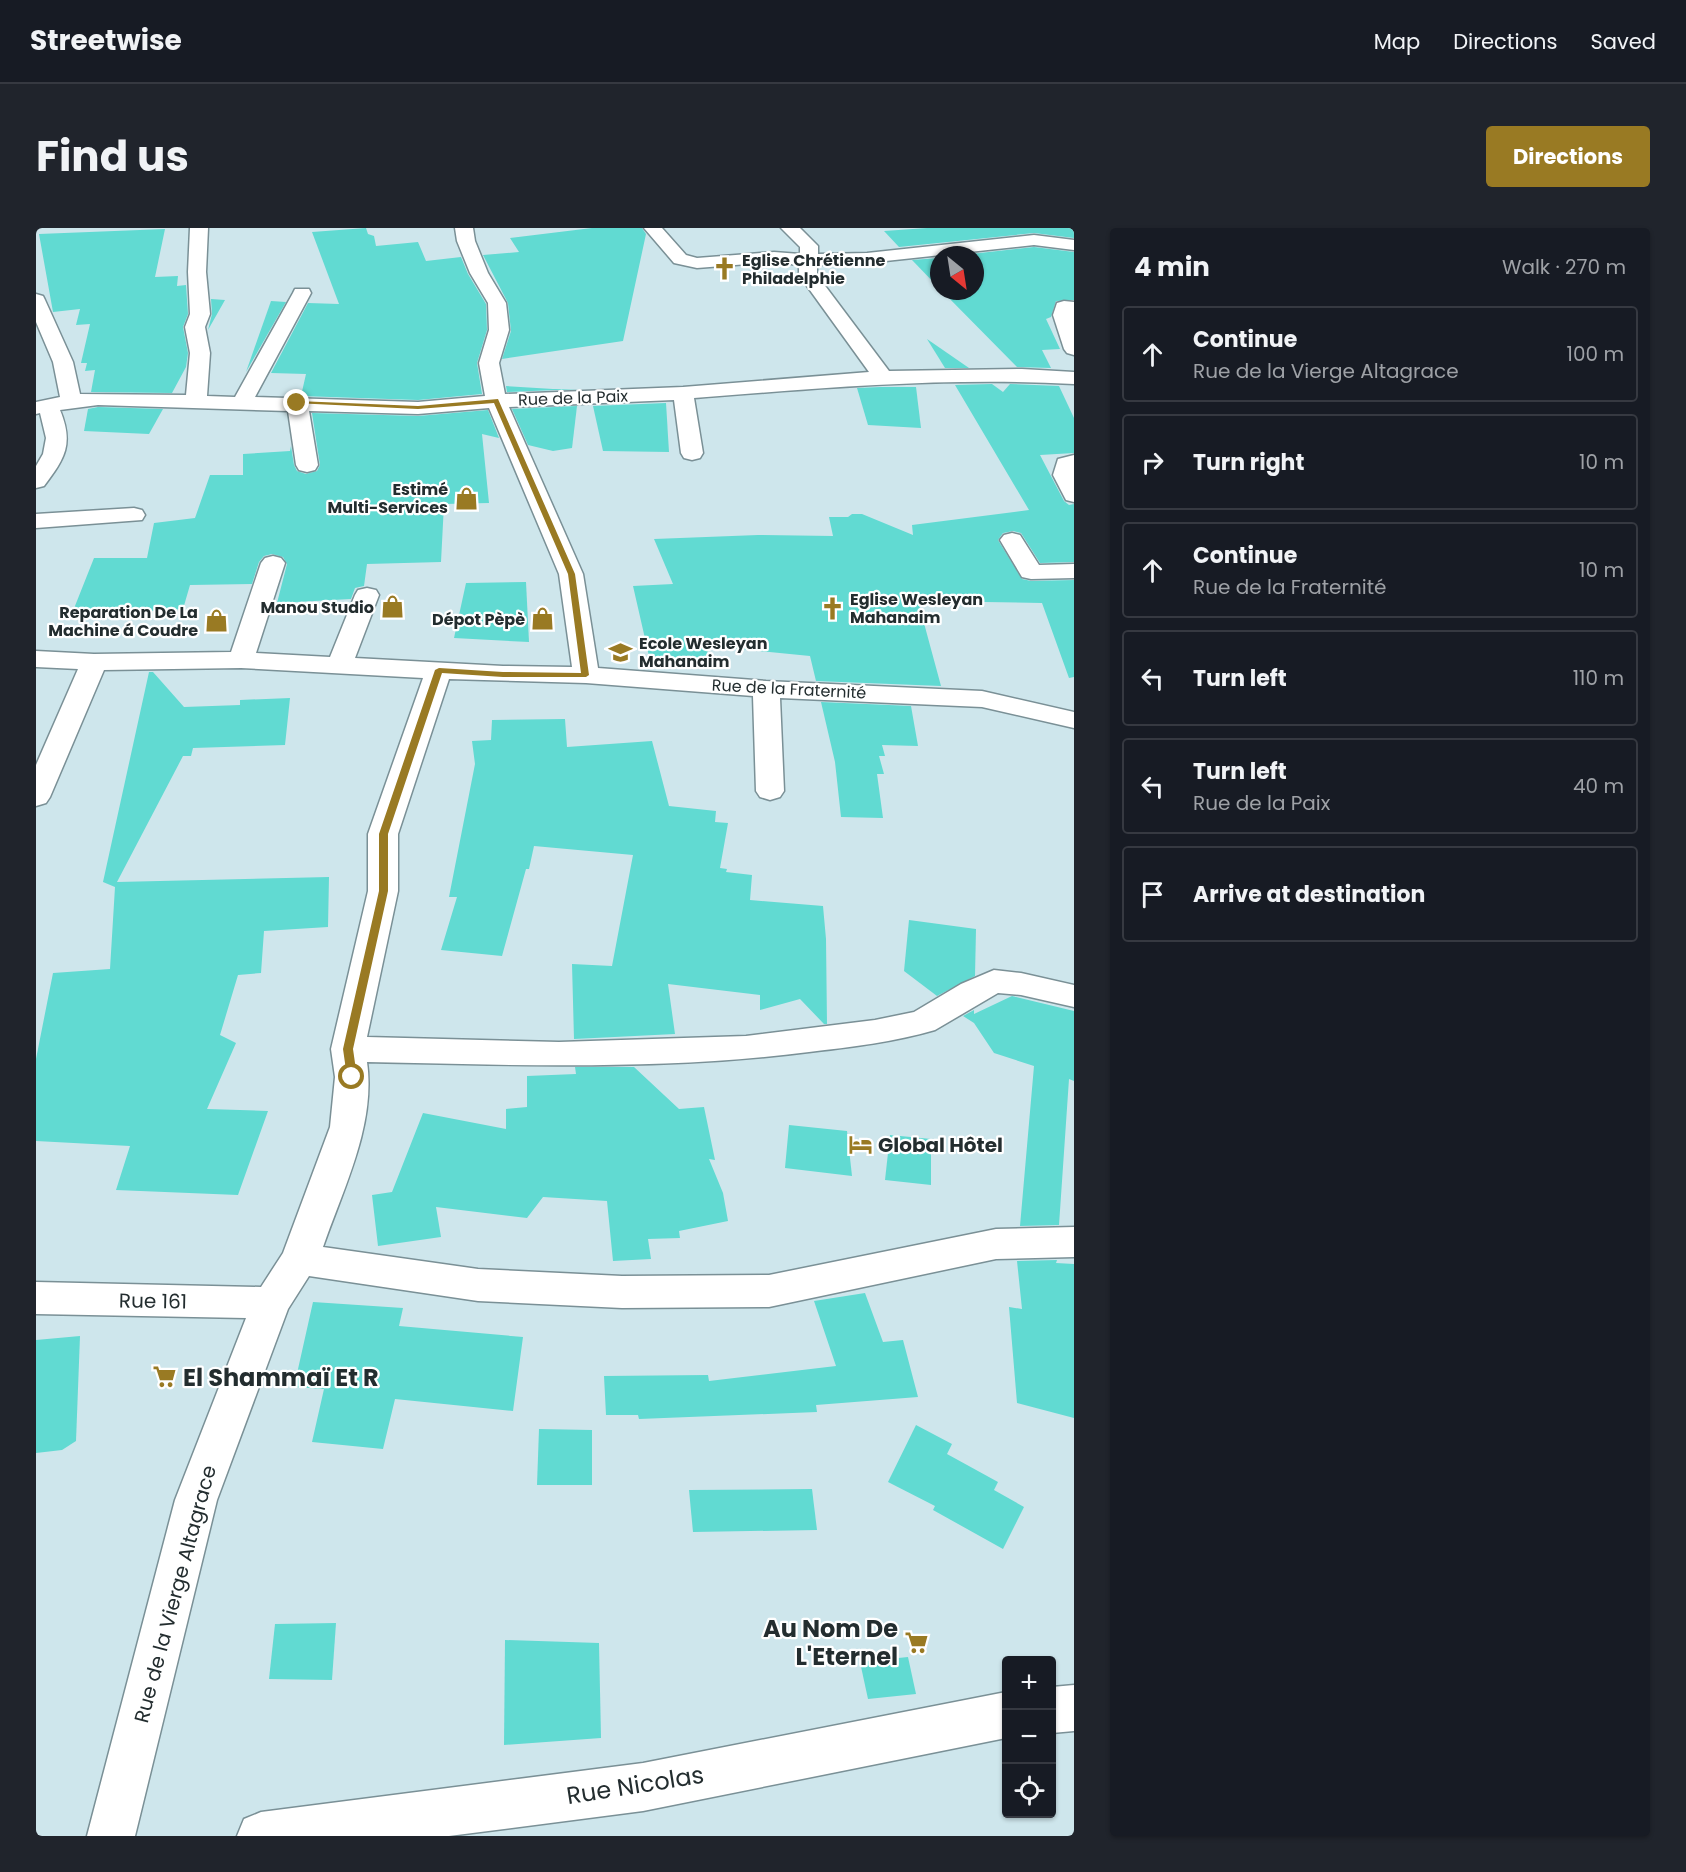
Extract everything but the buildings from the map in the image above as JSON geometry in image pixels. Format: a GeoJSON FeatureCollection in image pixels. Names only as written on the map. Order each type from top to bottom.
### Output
{"type":"FeatureCollection","features":[{"type":"Feature","properties":{"kind":"street"},"geometry":{"type":"LineString","coordinates":[[196,401],[200,353],[195,327],[200,314],[197,272],[199,228]]}},
{"type":"Feature","properties":{"kind":"street"},"geometry":{"type":"LineString","coordinates":[[464,228],[466,241],[479,273],[497,303],[499,330],[489,363],[496,401],[571,574],[586,675]]}},
{"type":"Feature","properties":{"kind":"street"},"geometry":{"type":"LineString","coordinates":[[653,228],[680,259],[697,262],[774,257],[807,260],[867,258],[1030,234],[1074,245]]}},
{"type":"Feature","properties":{"kind":"street"},"geometry":{"type":"LineString","coordinates":[[790,228],[809,246],[808,275],[883,377]]}},
{"type":"Feature","properties":{"kind":"street"},"geometry":{"type":"LineString","coordinates":[[242,402],[302,293]]}},
{"type":"Feature","properties":{"kind":"street"},"geometry":{"type":"LineString","coordinates":[[36,300],[63,362],[71,401]]}},
{"type":"Feature","properties":{"kind":"street"},"geometry":{"type":"LineString","coordinates":[[1074,308],[1064,307],[1064,315],[1074,349]]}},
{"type":"Feature","properties":{"kind":"street","name":"Rue de la Paix"},"geometry":{"type":"LineString","coordinates":[[42,407],[71,401],[98,399],[418,408],[496,401],[684,393],[883,377],[1022,375],[1074,378]]}},
{"type":"Feature","properties":{"kind":"street"},"geometry":{"type":"LineString","coordinates":[[684,393],[692,453]]}},
{"type":"Feature","properties":{"kind":"street"},"geometry":{"type":"LineString","coordinates":[[297,403],[307,465]]}},
{"type":"Feature","properties":{"kind":"street"},"geometry":{"type":"LineString","coordinates":[[36,481],[54,459],[56,424],[42,407]]}},
{"type":"Feature","properties":{"kind":"street"},"geometry":{"type":"LineString","coordinates":[[1074,462],[1066,464],[1064,475],[1074,495]]}},
{"type":"Feature","properties":{"kind":"street"},"geometry":{"type":"LineString","coordinates":[[36,521],[134,516]]}},
{"type":"Feature","properties":{"kind":"street"},"geometry":{"type":"LineString","coordinates":[[1012,540],[1031,572],[1074,571]]}},
{"type":"Feature","properties":{"kind":"street"},"geometry":{"type":"LineString","coordinates":[[241,660],[273,563]]}},
{"type":"Feature","properties":{"kind":"street"},"geometry":{"type":"LineString","coordinates":[[340,665],[367,595]]}},
{"type":"Feature","properties":{"kind":"street","name":"Rue de la Fraternité"},"geometry":{"type":"LineString","coordinates":[[36,659],[94,662],[241,660],[503,674],[586,675],[765,689],[982,699],[1074,720]]}},
{"type":"Feature","properties":{"kind":"street"},"geometry":{"type":"LineString","coordinates":[[36,797],[94,662]]}},
{"type":"Feature","properties":{"kind":"street","name":"Rue de la Vierge Altagrace"},"geometry":{"type":"LineString","coordinates":[[111,1836],[196,1500],[271,1303],[300,1259],[347,1127],[352,1077],[348,1049],[383,891],[383,834],[439,670]]}},
{"type":"Feature","properties":{"kind":"street"},"geometry":{"type":"LineString","coordinates":[[765,689],[770,791]]}},
{"type":"Feature","properties":{"kind":"street"},"geometry":{"type":"LineString","coordinates":[[348,1049],[559,1054],[746,1048],[875,1032],[923,1022],[994,981],[1021,984],[1074,996]]}},
{"type":"Feature","properties":{"kind":"street"},"geometry":{"type":"LineString","coordinates":[[300,1259],[478,1286],[622,1292],[769,1291],[996,1244],[1074,1242]]}},
{"type":"Feature","properties":{"kind":"street","name":"Rue 161"},"geometry":{"type":"LineString","coordinates":[[36,1299],[271,1303]]}},
{"type":"Feature","properties":{"kind":"street"},"geometry":{"type":"LineString","coordinates":[[1056,1710],[1074,1708]]}},
{"type":"Feature","properties":{"kind":"street","name":"Rue Nicolas"},"geometry":{"type":"LineString","coordinates":[[261,1836],[643,1787],[1002,1716]]}},
{"type":"Feature","properties":{"kind":"place","name":"Eglise Chrétienne Philadelphie"},"geometry":{"type":"Point","coordinates":[724,269]}},
{"type":"Feature","properties":{"kind":"place","name":"Estimé Multi-Services"},"geometry":{"type":"Point","coordinates":[466,498]}},
{"type":"Feature","properties":{"kind":"place","name":"Manou Studio"},"geometry":{"type":"Point","coordinates":[392,607]}},
{"type":"Feature","properties":{"kind":"place","name":"Eglise Wesleyan Mahanaim"},"geometry":{"type":"Point","coordinates":[832,608]}},
{"type":"Feature","properties":{"kind":"place","name":"Dépot Pèpè"},"geometry":{"type":"Point","coordinates":[543,619]}},
{"type":"Feature","properties":{"kind":"place","name":"Reparation De La Machine á Coudre"},"geometry":{"type":"Point","coordinates":[216,621]}},
{"type":"Feature","properties":{"kind":"place","name":"Ecole Wesleyan Mahanaim"},"geometry":{"type":"Point","coordinates":[621,652]}},
{"type":"Feature","properties":{"kind":"place","name":"Global Hôtel"},"geometry":{"type":"Point","coordinates":[860,1145]}},
{"type":"Feature","properties":{"kind":"place","name":"El Shammaï Et R"},"geometry":{"type":"Point","coordinates":[165,1377]}},
{"type":"Feature","properties":{"kind":"place","name":"Au Nom De L'Eternel"},"geometry":{"type":"Point","coordinates":[916,1642]}},
{"type":"Feature","properties":{"kind":"route"},"geometry":{"type":"LineString","coordinates":[[297,403],[418,408],[496,401],[571,574],[586,675],[503,674],[439,670],[383,834],[383,891],[348,1049],[352,1077]]}}]}
